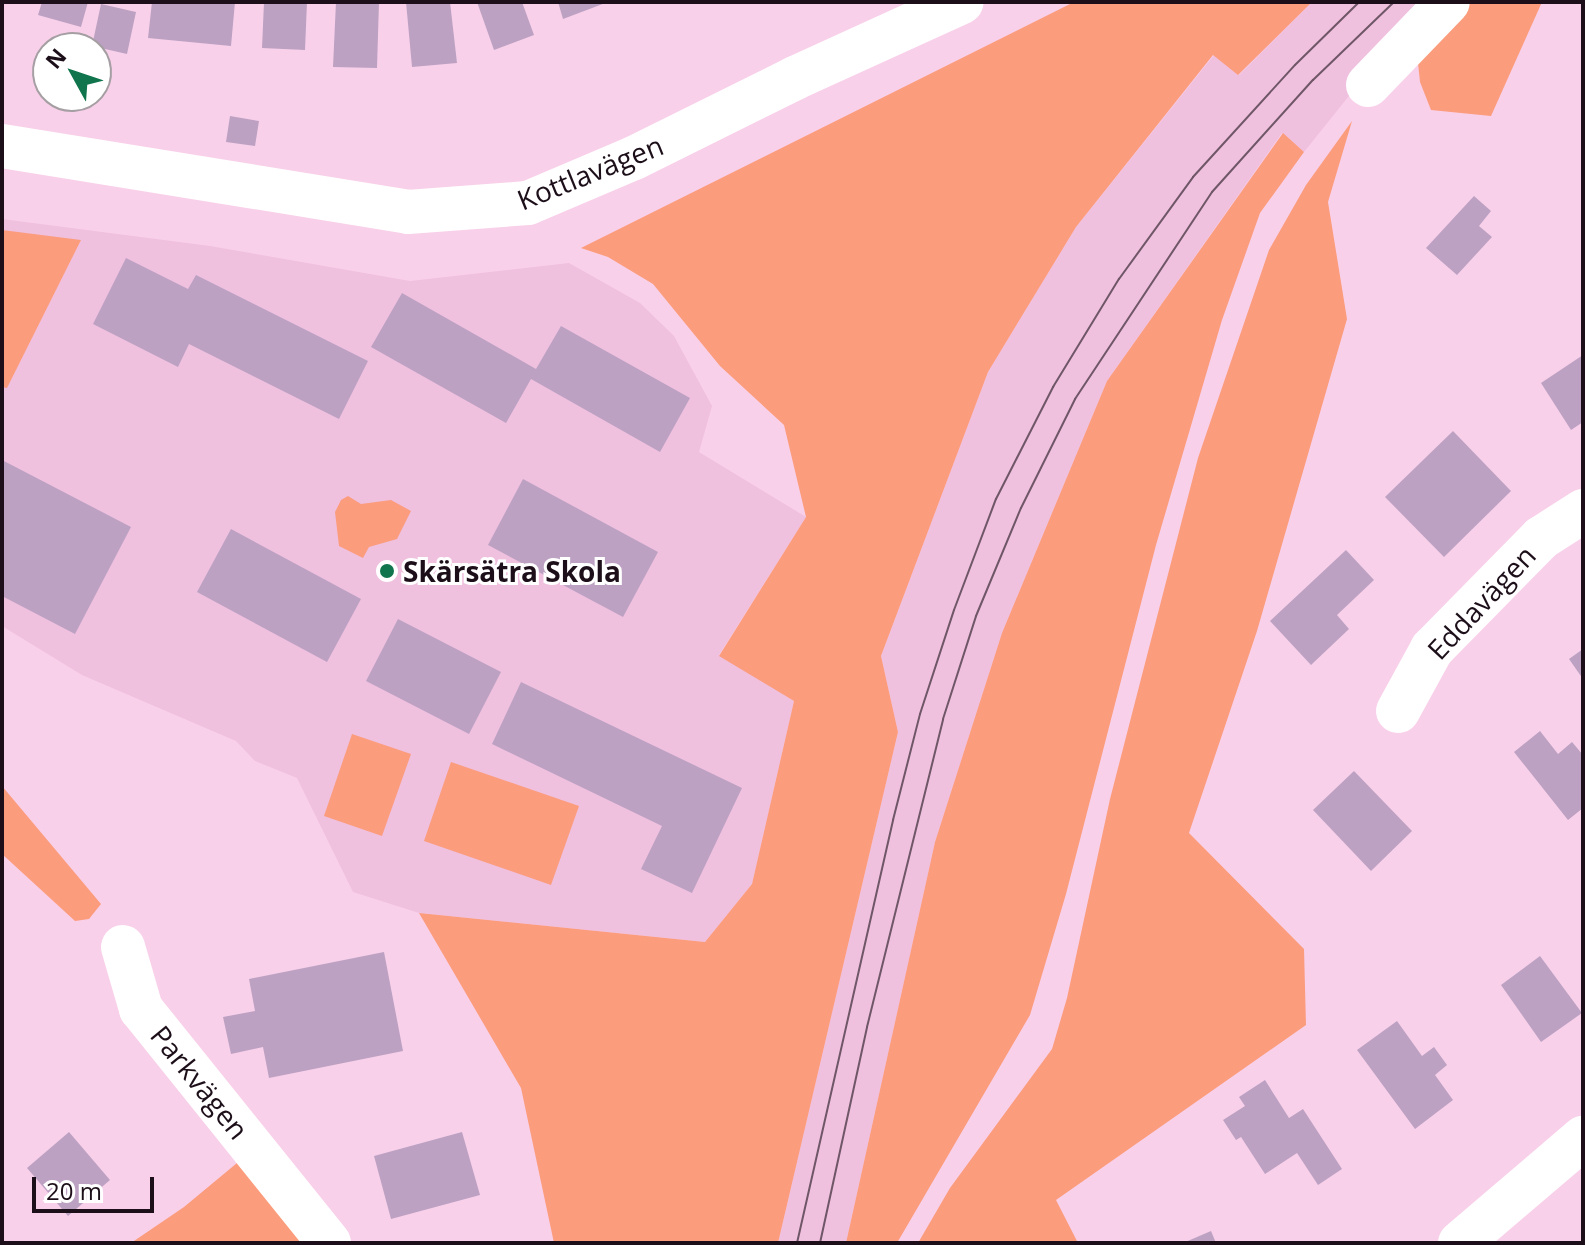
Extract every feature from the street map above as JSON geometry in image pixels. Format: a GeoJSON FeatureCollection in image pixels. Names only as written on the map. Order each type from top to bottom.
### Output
{"type":"FeatureCollection","features":[{"type":"Feature","properties":{"kind":"street","name":"Kottlavägen"},"geometry":{"type":"LineString","coordinates":[[2,146],[408,212],[528,203],[634,158],[795,78],[962,2]]}},
{"type":"Feature","properties":{"kind":"street"},"geometry":{"type":"LineString","coordinates":[[1368,85],[1448,2]]}},
{"type":"Feature","properties":{"kind":"street","name":"Eddavägen"},"geometry":{"type":"LineString","coordinates":[[1398,711],[1432,649],[1541,538],[1583,511]]}},
{"type":"Feature","properties":{"kind":"street","name":"Parkvägen"},"geometry":{"type":"LineString","coordinates":[[123,947],[141,1009],[329,1243]]}},
{"type":"Feature","properties":{"kind":"street"},"geometry":{"type":"LineString","coordinates":[[1460,1243],[1583,1138]]}},
{"type":"Feature","properties":{"kind":"shaded area"},"geometry":{"type":"Polygon","coordinates":[[[1074,2],[1312,2],[1238,75],[1213,55],[1076,227],[988,372],[881,656],[898,732],[778,1243],[554,1243],[521,1088],[419,913],[705,942],[752,884],[794,701],[719,656],[806,517],[784,425],[720,366],[653,284],[608,257],[581,248],[1074,2]]]}},
{"type":"Feature","properties":{"kind":"shaded area"},"geometry":{"type":"Polygon","coordinates":[[[1312,2],[1437,2],[1369,71],[1304,152],[1282,133],[1107,381],[1002,633],[935,842],[846,1243],[778,1243],[898,732],[881,656],[988,372],[1076,227],[1214,55],[1239,75],[1312,2]]]}},
{"type":"Feature","properties":{"kind":"shaded area"},"geometry":{"type":"Polygon","coordinates":[[[1468,2],[1542,2],[1491,116],[1431,110],[1420,82],[1418,63],[1468,2]]]}},
{"type":"Feature","properties":{"kind":"shaded area"},"geometry":{"type":"Polygon","coordinates":[[[1352,121],[1328,202],[1347,319],[1257,631],[1189,833],[1304,949],[1306,1025],[1056,1200],[1078,1243],[918,1243],[950,1188],[1052,1049],[1067,998],[1110,799],[1198,458],[1269,250],[1306,185],[1352,121]]]}},
{"type":"Feature","properties":{"kind":"shaded area"},"geometry":{"type":"Polygon","coordinates":[[[1283,133],[1304,152],[1260,213],[1222,320],[1156,545],[1066,894],[1030,1015],[897,1243],[846,1243],[935,842],[1002,633],[1107,381],[1283,133]]]}},
{"type":"Feature","properties":{"kind":"shaded area","name":"Skärsätra Skola"},"geometry":{"type":"Polygon","coordinates":[[[2,219],[210,246],[410,281],[569,263],[640,303],[674,336],[712,406],[699,452],[806,517],[719,655],[794,701],[752,884],[705,942],[419,913],[353,892],[297,778],[255,761],[236,741],[82,675],[2,626],[2,219]]]}},
{"type":"Feature","properties":{"kind":"shaded area"},"geometry":{"type":"Polygon","coordinates":[[[2,230],[81,240],[7,388],[2,387],[2,230]]]}},
{"type":"Feature","properties":{"kind":"shaded area"},"geometry":{"type":"Polygon","coordinates":[[[348,496],[361,504],[391,500],[411,511],[397,539],[369,547],[363,558],[339,546],[335,512],[341,500],[348,496]]]}},
{"type":"Feature","properties":{"kind":"shaded area"},"geometry":{"type":"Polygon","coordinates":[[[352,734],[411,754],[382,836],[324,816],[352,734]]]}},
{"type":"Feature","properties":{"kind":"shaded area"},"geometry":{"type":"Polygon","coordinates":[[[451,762],[579,806],[551,885],[424,841],[451,762]]]}},
{"type":"Feature","properties":{"kind":"shaded area"},"geometry":{"type":"Polygon","coordinates":[[[2,786],[101,904],[89,919],[75,921],[2,854],[2,786]]]}},
{"type":"Feature","properties":{"kind":"shaded area"},"geometry":{"type":"Polygon","coordinates":[[[243,1158],[313,1243],[131,1243],[184,1207],[243,1158]]]}},
{"type":"Feature","properties":{"kind":"building"},"geometry":{"type":"Polygon","coordinates":[[[42,2],[88,2],[81,27],[38,15],[42,2]]]}},
{"type":"Feature","properties":{"kind":"building"},"geometry":{"type":"Polygon","coordinates":[[[152,2],[235,2],[231,46],[148,38],[152,2]]]}},
{"type":"Feature","properties":{"kind":"building"},"geometry":{"type":"Polygon","coordinates":[[[264,2],[307,2],[305,50],[262,48],[264,2]]]}},
{"type":"Feature","properties":{"kind":"building"},"geometry":{"type":"Polygon","coordinates":[[[336,2],[379,2],[377,68],[333,67],[336,2]]]}},
{"type":"Feature","properties":{"kind":"building"},"geometry":{"type":"Polygon","coordinates":[[[406,2],[450,2],[457,63],[412,67],[406,2]]]}},
{"type":"Feature","properties":{"kind":"building"},"geometry":{"type":"Polygon","coordinates":[[[477,2],[522,2],[534,35],[494,50],[477,2]]]}},
{"type":"Feature","properties":{"kind":"building"},"geometry":{"type":"Polygon","coordinates":[[[558,2],[608,2],[563,19],[558,2]]]}},
{"type":"Feature","properties":{"kind":"building"},"geometry":{"type":"Polygon","coordinates":[[[101,4],[136,12],[127,54],[112,51],[112,32],[95,32],[101,4]]]}},
{"type":"Feature","properties":{"kind":"building"},"geometry":{"type":"Polygon","coordinates":[[[230,116],[259,121],[255,146],[226,142],[230,116]]]}},
{"type":"Feature","properties":{"kind":"building"},"geometry":{"type":"Polygon","coordinates":[[[1474,196],[1491,211],[1479,226],[1492,237],[1457,275],[1426,248],[1474,196]]]}},
{"type":"Feature","properties":{"kind":"building"},"geometry":{"type":"Polygon","coordinates":[[[126,258],[188,289],[196,275],[368,361],[339,419],[189,344],[178,367],[93,324],[126,258]]]}},
{"type":"Feature","properties":{"kind":"building"},"geometry":{"type":"Polygon","coordinates":[[[402,293],[536,369],[561,326],[690,398],[660,452],[531,379],[506,423],[371,347],[402,293]]]}},
{"type":"Feature","properties":{"kind":"building"},"geometry":{"type":"Polygon","coordinates":[[[1583,355],[1583,422],[1571,430],[1541,383],[1583,355]]]}},
{"type":"Feature","properties":{"kind":"building"},"geometry":{"type":"Polygon","coordinates":[[[1453,431],[1511,491],[1444,557],[1385,497],[1453,431]]]}},
{"type":"Feature","properties":{"kind":"building"},"geometry":{"type":"Polygon","coordinates":[[[2,460],[131,527],[75,634],[2,596],[2,460]]]}},
{"type":"Feature","properties":{"kind":"building"},"geometry":{"type":"Polygon","coordinates":[[[523,479],[658,552],[623,617],[488,545],[523,479]]]}},
{"type":"Feature","properties":{"kind":"building"},"geometry":{"type":"Polygon","coordinates":[[[231,529],[361,599],[327,662],[197,592],[231,529]]]}},
{"type":"Feature","properties":{"kind":"building"},"geometry":{"type":"Polygon","coordinates":[[[1346,550],[1374,580],[1337,615],[1349,629],[1311,665],[1270,621],[1346,550]]]}},
{"type":"Feature","properties":{"kind":"building"},"geometry":{"type":"Polygon","coordinates":[[[398,619],[501,672],[469,734],[366,681],[398,619]]]}},
{"type":"Feature","properties":{"kind":"building"},"geometry":{"type":"Polygon","coordinates":[[[1583,649],[1583,679],[1569,659],[1583,649]]]}},
{"type":"Feature","properties":{"kind":"building"},"geometry":{"type":"Polygon","coordinates":[[[521,682],[742,788],[692,893],[641,869],[662,826],[492,744],[521,682]]]}},
{"type":"Feature","properties":{"kind":"building"},"geometry":{"type":"Polygon","coordinates":[[[1540,731],[1558,754],[1572,742],[1583,755],[1583,808],[1568,820],[1514,752],[1540,731]]]}},
{"type":"Feature","properties":{"kind":"building"},"geometry":{"type":"Polygon","coordinates":[[[1354,771],[1412,831],[1371,871],[1313,810],[1354,771]]]}},
{"type":"Feature","properties":{"kind":"building"},"geometry":{"type":"Polygon","coordinates":[[[384,952],[403,1051],[269,1078],[263,1047],[231,1054],[223,1017],[255,1011],[249,979],[384,952]]]}},
{"type":"Feature","properties":{"kind":"building"},"geometry":{"type":"Polygon","coordinates":[[[1540,956],[1582,1013],[1541,1042],[1501,985],[1540,956]]]}},
{"type":"Feature","properties":{"kind":"building"},"geometry":{"type":"Polygon","coordinates":[[[1397,1021],[1422,1056],[1434,1047],[1447,1065],[1435,1075],[1453,1100],[1415,1129],[1357,1050],[1397,1021]]]}},
{"type":"Feature","properties":{"kind":"building"},"geometry":{"type":"Polygon","coordinates":[[[1265,1080],[1289,1118],[1303,1109],[1342,1169],[1318,1185],[1297,1153],[1265,1174],[1241,1137],[1236,1140],[1223,1120],[1245,1106],[1239,1097],[1265,1080]]]}},
{"type":"Feature","properties":{"kind":"building"},"geometry":{"type":"Polygon","coordinates":[[[69,1132],[110,1180],[68,1216],[27,1168],[69,1132]]]}},
{"type":"Feature","properties":{"kind":"building"},"geometry":{"type":"Polygon","coordinates":[[[462,1132],[480,1195],[391,1219],[374,1156],[462,1132]]]}},
{"type":"Feature","properties":{"kind":"building"},"geometry":{"type":"Polygon","coordinates":[[[1211,1231],[1216,1243],[1183,1243],[1211,1231]]]}},
{"type":"Feature","properties":{"kind":"tram line"},"geometry":{"type":"LineString","coordinates":[[797,1243],[920,714],[954,610],[996,499],[1053,387],[1119,279],[1193,177],[1295,65],[1359,2]]}},
{"type":"Feature","properties":{"kind":"tram line"},"geometry":{"type":"LineString","coordinates":[[820,1243],[867,1027],[943,719],[976,616],[1021,508],[1075,399],[1212,192],[1313,80],[1394,2]]}},
{"type":"Feature","properties":{"kind":"place","name":"Skärsätra Skola"},"geometry":{"type":"Point","coordinates":[387,571]}}]}
